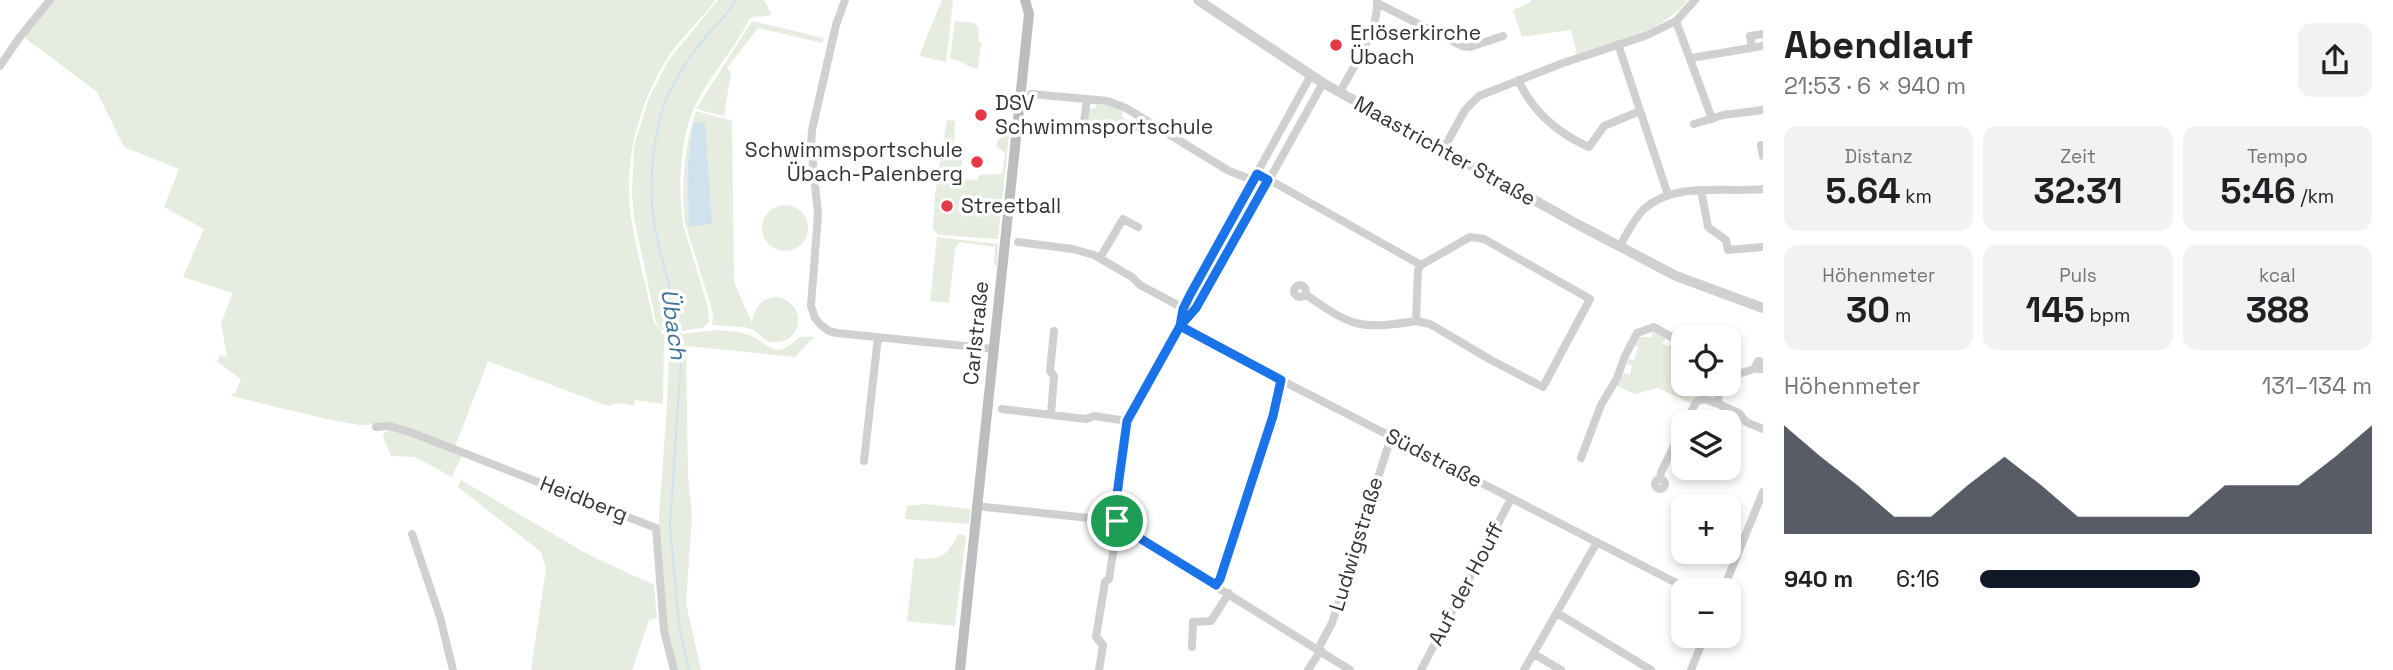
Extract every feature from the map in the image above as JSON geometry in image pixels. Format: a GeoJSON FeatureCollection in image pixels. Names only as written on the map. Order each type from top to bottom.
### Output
{"type":"FeatureCollection","features":[{"type":"Feature","properties":{"kind":"main road","name":"Carlstraße"},"geometry":{"type":"LineString","coordinates":[[960,670],[1029,15],[1026,0]]}},
{"type":"Feature","properties":{"kind":"street"},"geometry":{"type":"LineString","coordinates":[[0,66],[50,0]]}},
{"type":"Feature","properties":{"kind":"street"},"geometry":{"type":"LineString","coordinates":[[845,0],[836,25],[812,130],[818,214],[810,298],[815,318],[829,331],[994,349]]}},
{"type":"Feature","properties":{"kind":"street","name":"Maastrichter Straße"},"geometry":{"type":"LineString","coordinates":[[1198,0],[1323,83],[1443,150],[1676,276],[1763,308]]}},
{"type":"Feature","properties":{"kind":"street"},"geometry":{"type":"LineString","coordinates":[[1443,150],[1471,103],[1487,91],[1646,36],[1676,21],[1695,0]]}},
{"type":"Feature","properties":{"kind":"street"},"geometry":{"type":"LineString","coordinates":[[1340,92],[1368,37],[1376,17],[1377,2],[1462,46],[1470,47],[1503,36]]}},
{"type":"Feature","properties":{"kind":"street"},"geometry":{"type":"LineString","coordinates":[[1676,21],[1712,119]]}},
{"type":"Feature","properties":{"kind":"street"},"geometry":{"type":"LineString","coordinates":[[1752,47],[1750,36],[1763,34]]}},
{"type":"Feature","properties":{"kind":"street"},"geometry":{"type":"LineString","coordinates":[[1618,44],[1668,195]]}},
{"type":"Feature","properties":{"kind":"street"},"geometry":{"type":"LineString","coordinates":[[1691,58],[1763,46]]}},
{"type":"Feature","properties":{"kind":"street"},"geometry":{"type":"LineString","coordinates":[[1180,326],[1183,309],[1311,75]]}},
{"type":"Feature","properties":{"kind":"street"},"geometry":{"type":"LineString","coordinates":[[1518,80],[1531,104],[1550,124],[1563,135],[1589,147],[1604,127],[1640,111]]}},
{"type":"Feature","properties":{"kind":"street"},"geometry":{"type":"LineString","coordinates":[[1323,83],[1196,308],[1180,326],[1127,421],[1115,509],[1117,521],[1125,529],[1350,670]]}},
{"type":"Feature","properties":{"kind":"street"},"geometry":{"type":"LineString","coordinates":[[1031,94],[1108,101],[1126,108],[1224,168],[1268,180],[1421,265]]}},
{"type":"Feature","properties":{"kind":"street"},"geometry":{"type":"LineString","coordinates":[[1087,99],[1083,130],[1114,133],[1135,127],[1145,120]]}},
{"type":"Feature","properties":{"kind":"street"},"geometry":{"type":"LineString","coordinates":[[1694,124],[1723,115],[1763,110]]}},
{"type":"Feature","properties":{"kind":"street"},"geometry":{"type":"LineString","coordinates":[[1761,145],[1763,156]]}},
{"type":"Feature","properties":{"kind":"street"},"geometry":{"type":"LineString","coordinates":[[1620,246],[1629,229],[1646,208],[1668,195],[1701,190],[1763,189]]}},
{"type":"Feature","properties":{"kind":"street"},"geometry":{"type":"LineString","coordinates":[[1701,190],[1707,227],[1726,240],[1728,250],[1763,247]]}},
{"type":"Feature","properties":{"kind":"street"},"geometry":{"type":"LineString","coordinates":[[1100,258],[1123,219],[1138,228]]}},
{"type":"Feature","properties":{"kind":"street"},"geometry":{"type":"LineString","coordinates":[[1305,294],[1353,324],[1367,326],[1416,320],[1430,324],[1466,347],[1544,387],[1590,299],[1477,237],[1462,241],[1421,265],[1418,270],[1416,320]]}},
{"type":"Feature","properties":{"kind":"street"},"geometry":{"type":"LineString","coordinates":[[1018,242],[1073,249],[1100,258],[1183,309]]}},
{"type":"Feature","properties":{"kind":"street","name":"Maastrichter Straße"},"geometry":{"type":"LineString","coordinates":[[1701,285],[1763,301]]}},
{"type":"Feature","properties":{"kind":"street","name":"Südstraße"},"geometry":{"type":"LineString","coordinates":[[1180,326],[1671,580]]}},
{"type":"Feature","properties":{"kind":"street"},"geometry":{"type":"LineString","coordinates":[[1581,458],[1601,405],[1617,378],[1637,333],[1654,327],[1671,337]]}},
{"type":"Feature","properties":{"kind":"street"},"geometry":{"type":"LineString","coordinates":[[1051,415],[1054,376],[1050,371],[1054,331]]}},
{"type":"Feature","properties":{"kind":"street"},"geometry":{"type":"LineString","coordinates":[[864,461],[878,337]]}},
{"type":"Feature","properties":{"kind":"street"},"geometry":{"type":"LineString","coordinates":[[1741,373],[1761,366]]}},
{"type":"Feature","properties":{"kind":"street"},"geometry":{"type":"LineString","coordinates":[[1216,585],[1253,481],[1281,380]]}},
{"type":"Feature","properties":{"kind":"street"},"geometry":{"type":"LineString","coordinates":[[1718,396],[1718,404]]}},
{"type":"Feature","properties":{"kind":"street"},"geometry":{"type":"LineString","coordinates":[[1692,410],[1696,402],[1704,399],[1739,413],[1746,422],[1763,429]]}},
{"type":"Feature","properties":{"kind":"street"},"geometry":{"type":"LineString","coordinates":[[1002,409],[1127,421]]}},
{"type":"Feature","properties":{"kind":"street","name":"Heidberg"},"geometry":{"type":"LineString","coordinates":[[376,426],[389,426],[410,432],[656,528],[664,631],[674,670]]}},
{"type":"Feature","properties":{"kind":"street","name":"Ludwigstraße"},"geometry":{"type":"LineString","coordinates":[[1308,670],[1333,620],[1391,437]]}},
{"type":"Feature","properties":{"kind":"street"},"geometry":{"type":"LineString","coordinates":[[1660,479],[1671,451]]}},
{"type":"Feature","properties":{"kind":"street"},"geometry":{"type":"LineString","coordinates":[[1728,578],[1763,492]]}},
{"type":"Feature","properties":{"kind":"street","name":"Auf der Houff"},"geometry":{"type":"LineString","coordinates":[[1421,670],[1511,499]]}},
{"type":"Feature","properties":{"kind":"street"},"geometry":{"type":"LineString","coordinates":[[976,506],[1117,521]]}},
{"type":"Feature","properties":{"kind":"street"},"geometry":{"type":"LineString","coordinates":[[1099,670],[1103,645],[1096,637],[1105,582],[1109,579],[1115,540],[1125,529]]}},
{"type":"Feature","properties":{"kind":"street"},"geometry":{"type":"LineString","coordinates":[[412,534],[440,617],[453,670]]}},
{"type":"Feature","properties":{"kind":"street"},"geometry":{"type":"LineString","coordinates":[[1524,670],[1597,542]]}},
{"type":"Feature","properties":{"kind":"street"},"geometry":{"type":"LineString","coordinates":[[1192,647],[1193,622],[1211,621],[1229,593]]}},
{"type":"Feature","properties":{"kind":"street"},"geometry":{"type":"LineString","coordinates":[[1557,613],[1651,670]]}},
{"type":"Feature","properties":{"kind":"street"},"geometry":{"type":"LineString","coordinates":[[1690,670],[1699,648]]}},
{"type":"Feature","properties":{"kind":"street"},"geometry":{"type":"LineString","coordinates":[[1534,654],[1561,670]]}},
{"type":"Feature","properties":{"kind":"shaded area"},"geometry":{"type":"Polygon","coordinates":[[[55,0],[716,0],[677,46],[655,80],[640,117],[631,157],[629,197],[633,230],[654,323],[664,335],[663,404],[635,400],[633,406],[620,403],[608,406],[488,361],[455,447],[391,424],[360,425],[331,420],[231,396],[232,393],[235,394],[241,379],[217,362],[220,355],[227,357],[221,323],[233,293],[183,277],[204,229],[164,207],[179,169],[124,147],[97,92],[24,37],[55,0]]]}},
{"type":"Feature","properties":{"kind":"shaded area"},"geometry":{"type":"Polygon","coordinates":[[[718,0],[764,0],[772,15],[750,18],[701,95],[690,118],[681,164],[681,211],[708,307],[709,322],[703,328],[666,333],[656,322],[634,218],[634,146],[648,100],[668,61],[718,0]]]}},
{"type":"Feature","properties":{"kind":"shaded area"},"geometry":{"type":"Polygon","coordinates":[[[942,0],[953,0],[946,62],[919,56],[942,0]]]}},
{"type":"Feature","properties":{"kind":"shaded area"},"geometry":{"type":"Polygon","coordinates":[[[1531,0],[1688,0],[1665,21],[1637,35],[1577,54],[1571,30],[1522,37],[1513,10],[1531,0]]]}},
{"type":"Feature","properties":{"kind":"shaded area"},"geometry":{"type":"Polygon","coordinates":[[[752,21],[824,38],[822,43],[758,28],[727,68],[731,72],[724,116],[696,109],[752,21]]]}},
{"type":"Feature","properties":{"kind":"shaded area"},"geometry":{"type":"Polygon","coordinates":[[[955,21],[975,23],[979,29],[978,41],[981,42],[978,69],[950,59],[955,21]]]}},
{"type":"Feature","properties":{"kind":"shaded area"},"geometry":{"type":"Polygon","coordinates":[[[1096,104],[1112,105],[1123,111],[1122,117],[1133,123],[1116,129],[1086,126],[1088,108],[1095,109],[1096,104]]]}},
{"type":"Feature","properties":{"kind":"shaded area"},"geometry":{"type":"Polygon","coordinates":[[[696,111],[732,121],[734,282],[752,323],[757,308],[768,299],[779,297],[794,308],[798,324],[790,337],[783,341],[767,341],[747,328],[712,325],[713,313],[685,223],[684,210],[686,152],[696,111]]]}},
{"type":"Feature","properties":{"kind":"shaded area"},"geometry":{"type":"Polygon","coordinates":[[[947,120],[955,121],[954,146],[964,149],[960,179],[978,180],[979,175],[1002,174],[1005,153],[996,146],[1004,128],[1010,126],[998,239],[938,235],[933,229],[935,194],[947,120]]]}},
{"type":"Feature","properties":{"kind":"shaded area"},"geometry":{"type":"Polygon","coordinates":[[[1250,191],[1256,196],[1196,305],[1190,302],[1250,191]]]}},
{"type":"Feature","properties":{"kind":"shaded area"},"geometry":{"type":"Polygon","coordinates":[[[785,205],[801,212],[808,228],[801,244],[785,251],[769,244],[762,228],[769,212],[785,205]]]}},
{"type":"Feature","properties":{"kind":"shaded area"},"geometry":{"type":"Polygon","coordinates":[[[937,237],[998,244],[997,266],[994,264],[995,247],[959,242],[955,249],[949,303],[930,301],[937,237]]]}},
{"type":"Feature","properties":{"kind":"shaded area"},"geometry":{"type":"Polygon","coordinates":[[[715,330],[745,334],[778,350],[791,345],[799,337],[814,337],[795,357],[686,346],[688,476],[692,516],[686,603],[701,670],[677,670],[667,631],[658,532],[669,357],[666,336],[715,330]]]}},
{"type":"Feature","properties":{"kind":"shaded area"},"geometry":{"type":"Polygon","coordinates":[[[1652,331],[1667,337],[1662,343],[1669,347],[1671,344],[1671,394],[1658,388],[1635,394],[1617,386],[1624,373],[1630,375],[1632,366],[1627,364],[1629,359],[1634,360],[1638,347],[1634,344],[1638,337],[1652,337],[1652,331]]]}},
{"type":"Feature","properties":{"kind":"shaded area"},"geometry":{"type":"Polygon","coordinates":[[[1675,396],[1714,396],[1714,398],[1694,400],[1690,403],[1675,396]]]}},
{"type":"Feature","properties":{"kind":"shaded area"},"geometry":{"type":"Polygon","coordinates":[[[390,430],[462,456],[452,477],[415,457],[391,456],[383,437],[384,433],[390,430]]]}},
{"type":"Feature","properties":{"kind":"shaded area"},"geometry":{"type":"Polygon","coordinates":[[[461,480],[589,555],[654,585],[657,618],[649,620],[632,670],[531,670],[546,569],[541,552],[458,487],[461,480]]]}},
{"type":"Feature","properties":{"kind":"shaded area"},"geometry":{"type":"Polygon","coordinates":[[[926,504],[971,509],[969,524],[905,519],[907,506],[926,504]]]}},
{"type":"Feature","properties":{"kind":"shaded area"},"geometry":{"type":"Polygon","coordinates":[[[958,534],[966,536],[955,626],[907,621],[914,558],[930,559],[941,556],[950,548],[958,534]]]}},
{"type":"Feature","properties":{"kind":"water"},"geometry":{"type":"Polygon","coordinates":[[[693,122],[705,124],[712,224],[689,227],[688,166],[693,122]]]}},
{"type":"Feature","properties":{"kind":"waterway","name":"Übach"},"geometry":{"type":"LineString","coordinates":[[689,670],[679,626],[670,524],[682,346],[654,222],[653,155],[659,120],[670,91],[691,57],[735,0]]}},
{"type":"Feature","properties":{"kind":"place","name":"Erlöserkirche Übach"},"geometry":{"type":"Point","coordinates":[1336,45]}},
{"type":"Feature","properties":{"kind":"place","name":"DSV Schwimmsportschule"},"geometry":{"type":"Point","coordinates":[981,115]}},
{"type":"Feature","properties":{"kind":"place","name":"Schwimmsportschule Übach-Palenberg"},"geometry":{"type":"Point","coordinates":[977,162]}},
{"type":"Feature","properties":{"kind":"place","name":"Streetball"},"geometry":{"type":"Point","coordinates":[947,206]}},
{"type":"Feature","properties":{"kind":"route"},"geometry":{"type":"LineString","coordinates":[[1117,521],[1115,509],[1127,421],[1180,326],[1183,309],[1191,293],[1257,174],[1268,180],[1216,275],[1196,308],[1180,326],[1281,380],[1273,416],[1220,579],[1216,585],[1128,531],[1117,521]]}}]}
